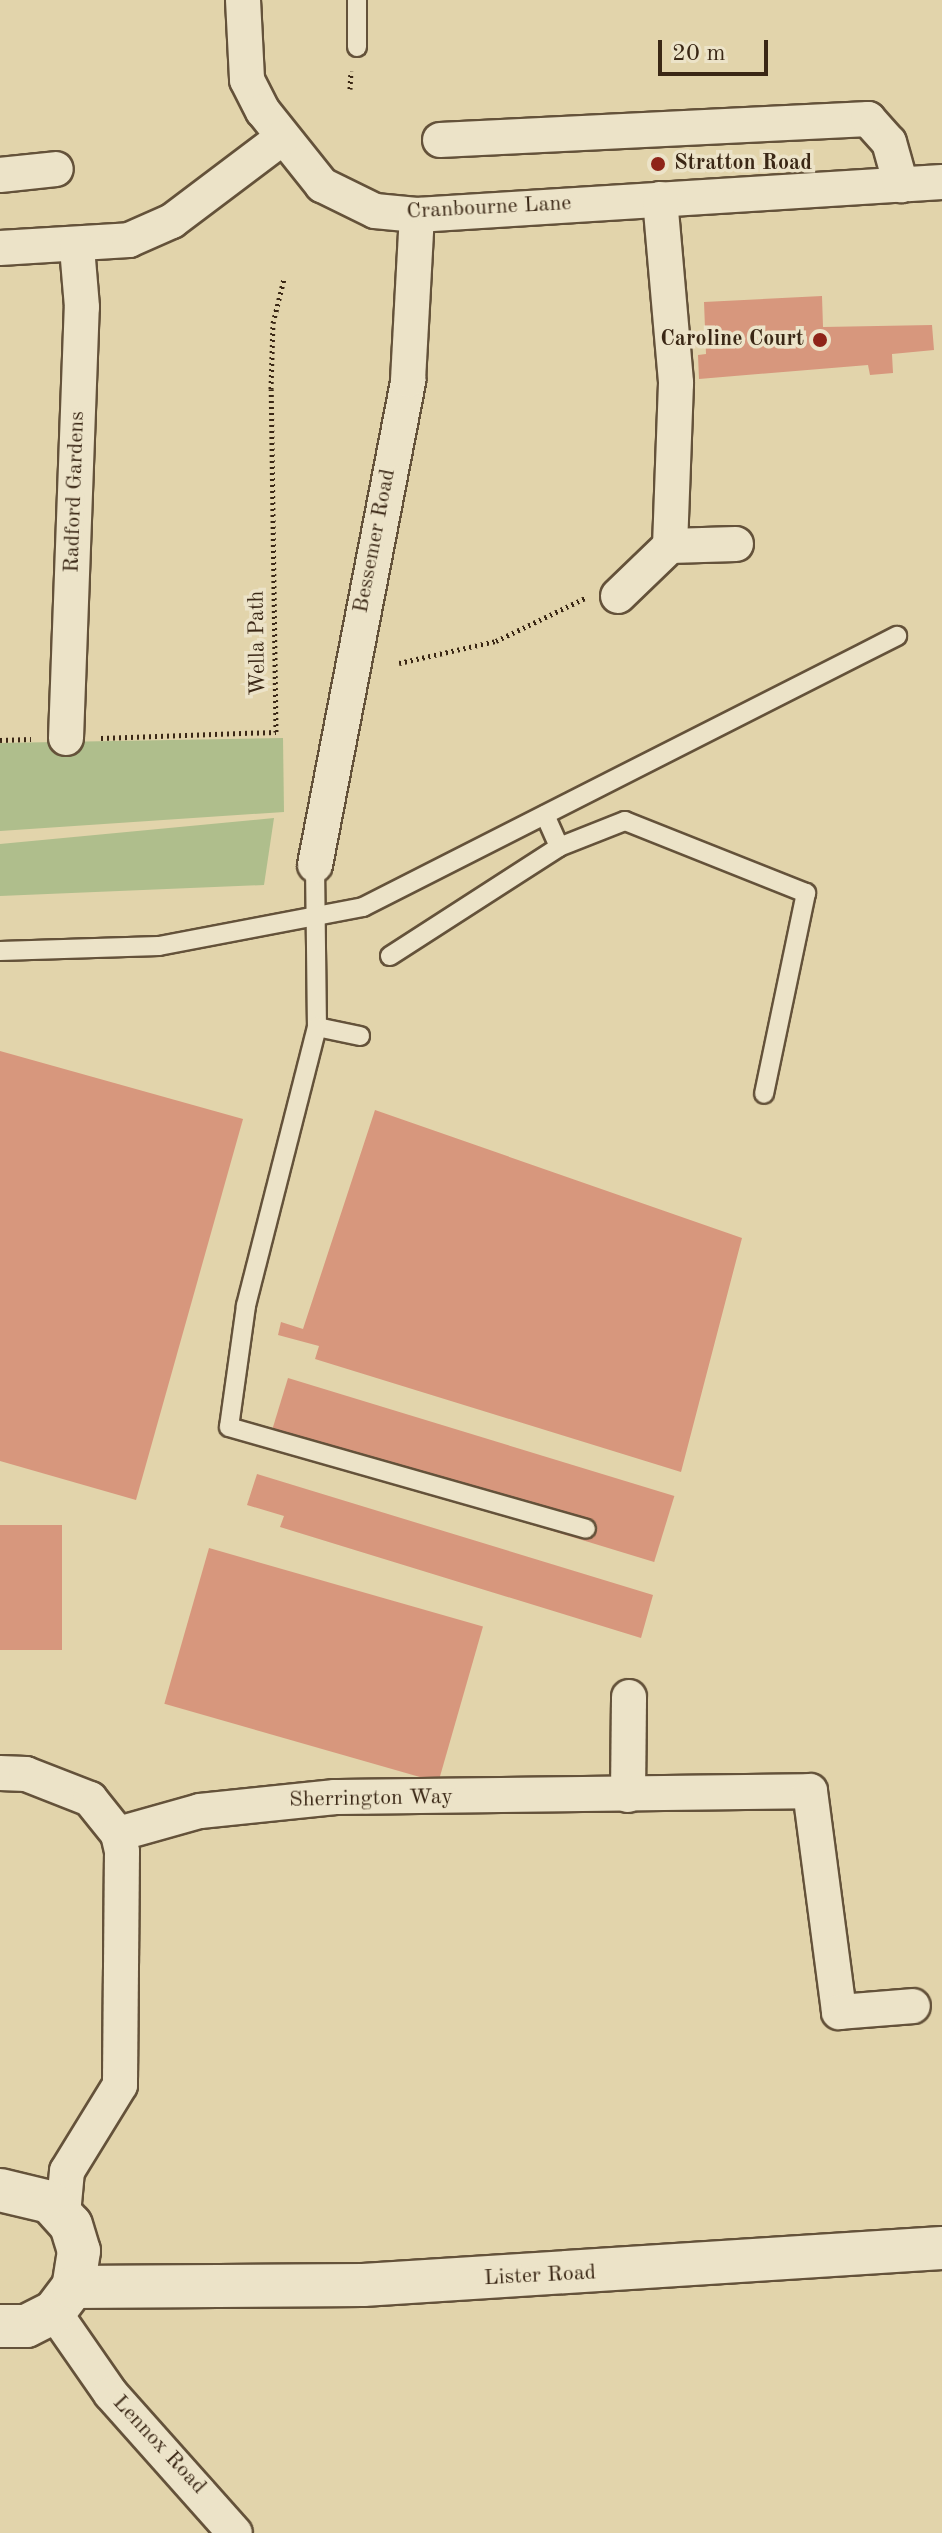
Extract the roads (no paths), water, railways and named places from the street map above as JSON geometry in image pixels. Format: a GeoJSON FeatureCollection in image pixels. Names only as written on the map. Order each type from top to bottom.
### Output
{"type":"FeatureCollection","features":[{"type":"Feature","properties":{"kind":"street","name":"Cranbourne Lane"},"geometry":{"type":"LineString","coordinates":[[243,0],[247,80],[282,138],[322,185],[375,211],[417,215],[942,182]]}},
{"type":"Feature","properties":{"kind":"street"},"geometry":{"type":"LineString","coordinates":[[440,140],[868,119],[889,142],[901,185]]}},
{"type":"Feature","properties":{"kind":"street"},"geometry":{"type":"LineString","coordinates":[[0,248],[77,247],[129,240],[172,221],[282,138]]}},
{"type":"Feature","properties":{"kind":"street"},"geometry":{"type":"LineString","coordinates":[[0,175],[56,169]]}},
{"type":"Feature","properties":{"kind":"street"},"geometry":{"type":"LineString","coordinates":[[660,199],[676,383],[670,546]]}},
{"type":"Feature","properties":{"kind":"street","name":"Bessemer Road"},"geometry":{"type":"LineString","coordinates":[[315,865],[408,380],[417,215]]}},
{"type":"Feature","properties":{"kind":"street","name":"Radford Gardens"},"geometry":{"type":"LineString","coordinates":[[66,738],[82,307],[77,247]]}},
{"type":"Feature","properties":{"kind":"street"},"geometry":{"type":"LineString","coordinates":[[605,595],[670,546],[736,544]]}},
{"type":"Feature","properties":{"kind":"street"},"geometry":{"type":"LineString","coordinates":[[628,1795],[629,1697]]}},
{"type":"Feature","properties":{"kind":"street"},"geometry":{"type":"LineString","coordinates":[[0,1773],[26,1774],[90,1799],[118,1834],[124,1927],[120,2085],[67,2248],[3,2327]]}},
{"type":"Feature","properties":{"kind":"street","name":"Sherrington Way"},"geometry":{"type":"LineString","coordinates":[[118,1834],[200,1811],[335,1797],[810,1791],[839,2012],[913,2006]]}},
{"type":"Feature","properties":{"kind":"street","name":"Lister Road"},"geometry":{"type":"LineString","coordinates":[[9,2190],[67,2248],[137,2287],[363,2285],[942,2248]]}},
{"type":"Feature","properties":{"kind":"street","name":"Lennox Road"},"geometry":{"type":"LineString","coordinates":[[67,2248],[84,2357]]}},
{"type":"Feature","properties":{"kind":"street","name":"Lennox Road"},"geometry":{"type":"LineString","coordinates":[[3,2327],[84,2357],[235,2533]]}},
{"type":"Feature","properties":{"kind":"lane"},"geometry":{"type":"LineString","coordinates":[[357,0],[357,47]]}},
{"type":"Feature","properties":{"kind":"lane"},"geometry":{"type":"LineString","coordinates":[[0,951],[159,946],[263,932],[321,912],[363,907],[897,636]]}},
{"type":"Feature","properties":{"kind":"lane"},"geometry":{"type":"LineString","coordinates":[[545,815],[559,847]]}},
{"type":"Feature","properties":{"kind":"lane"},"geometry":{"type":"LineString","coordinates":[[390,956],[559,847],[625,821],[806,893],[764,1094]]}},
{"type":"Feature","properties":{"kind":"lane"},"geometry":{"type":"LineString","coordinates":[[315,865],[321,912],[317,1027],[246,1306],[229,1427],[586,1529]]}},
{"type":"Feature","properties":{"kind":"lane"},"geometry":{"type":"LineString","coordinates":[[317,1027],[360,1036]]}},
{"type":"Feature","properties":{"kind":"place","name":"Stratton Road"},"geometry":{"type":"Point","coordinates":[658,164]}},
{"type":"Feature","properties":{"kind":"place","name":"Caroline Court"},"geometry":{"type":"Point","coordinates":[820,340]}}]}
